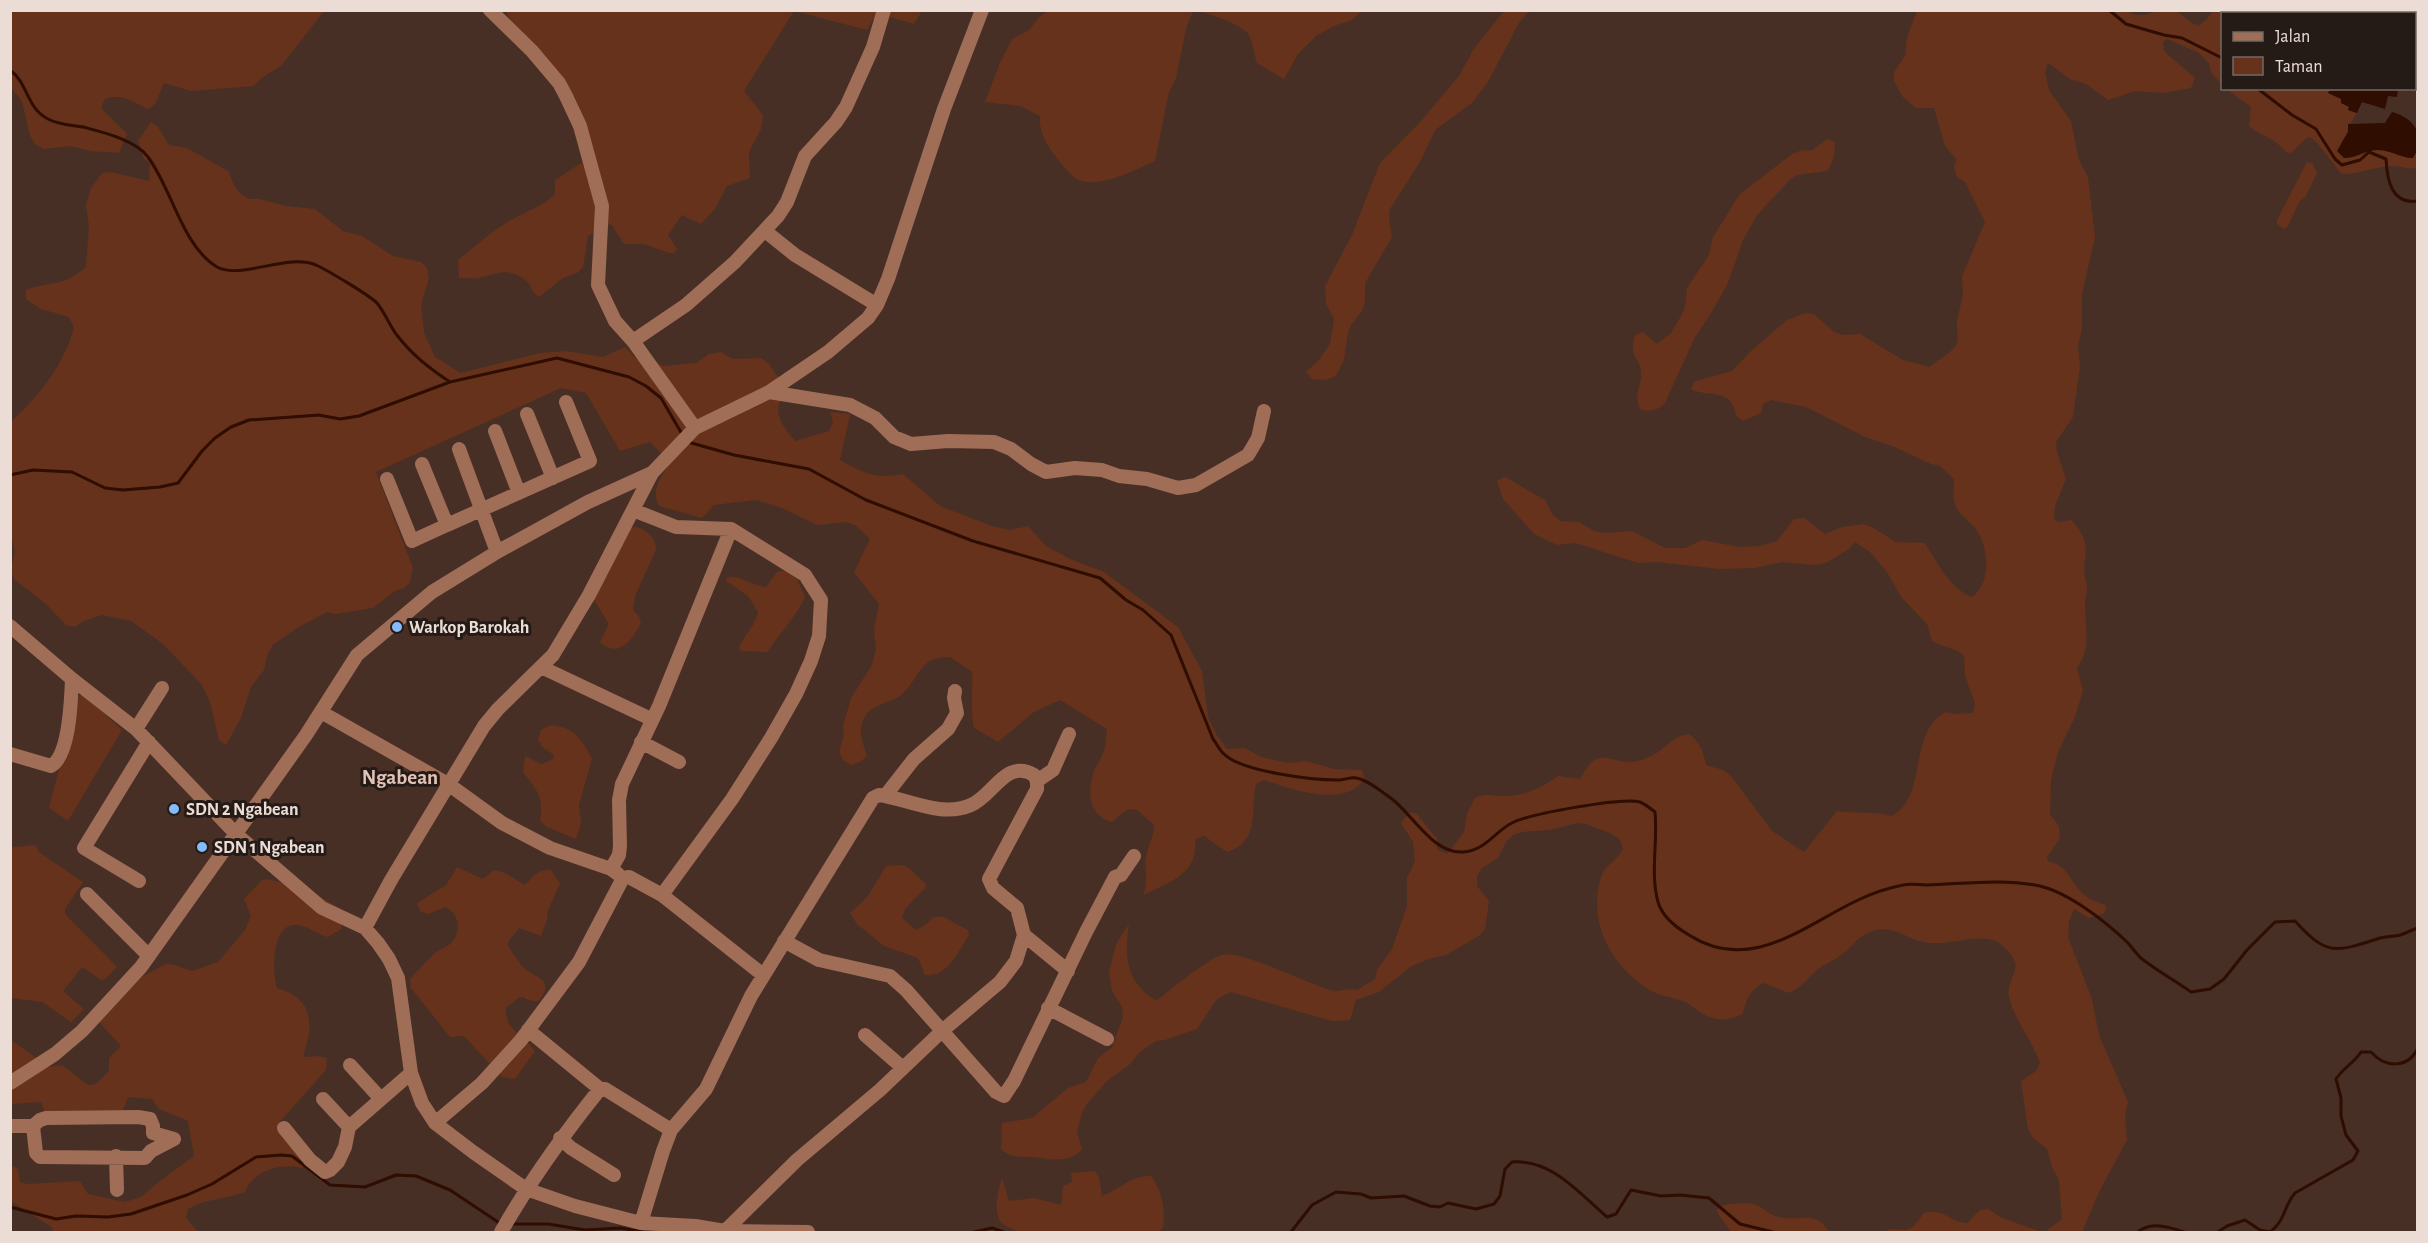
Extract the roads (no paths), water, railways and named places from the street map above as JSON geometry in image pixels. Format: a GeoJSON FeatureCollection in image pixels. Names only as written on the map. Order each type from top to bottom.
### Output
{"type":"FeatureCollection","features":[{"type":"Feature","properties":{"kind":"street"},"geometry":{"type":"LineString","coordinates":[[490,10],[532,51],[559,83],[580,126],[602,206],[598,285],[615,321],[633,341],[688,436]]}},
{"type":"Feature","properties":{"kind":"street"},"geometry":{"type":"LineString","coordinates":[[633,341],[686,305],[778,216],[805,156],[836,123],[846,107],[873,47],[884,10]]}},
{"type":"Feature","properties":{"kind":"street"},"geometry":{"type":"LineString","coordinates":[[365,928],[391,880],[484,726],[498,709],[553,655],[562,642],[652,472],[688,436],[769,392],[828,352],[856,329],[877,305],[888,279],[944,109],[982,10]]}},
{"type":"Feature","properties":{"kind":"street"},"geometry":{"type":"LineString","coordinates":[[765,231],[795,255],[877,305]]}},
{"type":"Feature","properties":{"kind":"street"},"geometry":{"type":"LineString","coordinates":[[769,392],[850,405],[875,418],[894,437],[911,444],[948,441],[994,442],[1011,449],[1031,464],[1047,472],[1075,468],[1102,470],[1119,476],[1147,479],[1178,488],[1196,485],[1248,454],[1258,438],[1264,411]]}},
{"type":"Feature","properties":{"kind":"street"},"geometry":{"type":"LineString","coordinates":[[387,479],[412,541],[482,511],[590,461],[566,402]]}},
{"type":"Feature","properties":{"kind":"street"},"geometry":{"type":"LineString","coordinates":[[527,414],[553,478]]}},
{"type":"Feature","properties":{"kind":"street"},"geometry":{"type":"LineString","coordinates":[[495,431],[519,493]]}},
{"type":"Feature","properties":{"kind":"street"},"geometry":{"type":"LineString","coordinates":[[459,448],[497,552]]}},
{"type":"Feature","properties":{"kind":"street"},"geometry":{"type":"LineString","coordinates":[[422,464],[447,525]]}},
{"type":"Feature","properties":{"kind":"street"},"geometry":{"type":"LineString","coordinates":[[10,1083],[55,1054],[82,1031],[149,956],[321,712],[357,655],[432,592],[497,552],[588,502],[652,472]]}},
{"type":"Feature","properties":{"kind":"street"},"geometry":{"type":"LineString","coordinates":[[633,510],[676,527],[731,529],[805,575],[821,600],[819,636],[796,694],[732,799],[662,896]]}},
{"type":"Feature","properties":{"kind":"street"},"geometry":{"type":"LineString","coordinates":[[610,869],[616,860],[620,846],[620,789],[659,706],[731,529]]}},
{"type":"Feature","properties":{"kind":"street"},"geometry":{"type":"LineString","coordinates":[[10,626],[136,729],[236,834],[322,908],[365,928],[389,958],[398,978],[411,1073],[422,1103],[435,1123],[526,1189],[575,1206],[643,1214],[725,1231],[808,1233]]}},
{"type":"Feature","properties":{"kind":"street"},"geometry":{"type":"LineString","coordinates":[[541,667],[651,719]]}},
{"type":"Feature","properties":{"kind":"street"},"geometry":{"type":"LineString","coordinates":[[10,754],[33,763],[51,766],[55,764],[69,723],[72,678]]}},
{"type":"Feature","properties":{"kind":"street"},"geometry":{"type":"LineString","coordinates":[[136,729],[162,688]]}},
{"type":"Feature","properties":{"kind":"street"},"geometry":{"type":"LineString","coordinates":[[885,796],[914,759],[948,729],[957,713],[955,691]]}},
{"type":"Feature","properties":{"kind":"street"},"geometry":{"type":"LineString","coordinates":[[321,712],[448,784],[502,823],[550,848],[610,869],[623,878],[629,877],[662,896],[763,975]]}},
{"type":"Feature","properties":{"kind":"street"},"geometry":{"type":"LineString","coordinates":[[1037,781],[1053,770],[1069,734]]}},
{"type":"Feature","properties":{"kind":"street"},"geometry":{"type":"LineString","coordinates":[[139,881],[84,848],[149,742]]}},
{"type":"Feature","properties":{"kind":"street"},"geometry":{"type":"LineString","coordinates":[[641,742],[679,762]]}},
{"type":"Feature","properties":{"kind":"street"},"geometry":{"type":"LineString","coordinates":[[643,1214],[671,1130],[706,1089],[763,975],[873,798],[879,795],[885,796],[938,809],[964,808],[980,800],[1000,780],[1017,770],[1028,772],[1037,781],[1037,789],[989,879],[993,888],[1017,908],[1024,935],[1016,961],[1000,982],[797,1160],[725,1231]]}},
{"type":"Feature","properties":{"kind":"street"},"geometry":{"type":"LineString","coordinates":[[784,941],[819,960],[890,976],[906,990],[996,1092],[1004,1096],[1014,1081],[1048,1008],[1110,887],[1134,856]]}},
{"type":"Feature","properties":{"kind":"street"},"geometry":{"type":"LineString","coordinates":[[435,1123],[482,1083],[528,1030],[579,962],[623,878]]}},
{"type":"Feature","properties":{"kind":"street"},"geometry":{"type":"LineString","coordinates":[[87,894],[149,956]]}},
{"type":"Feature","properties":{"kind":"street"},"geometry":{"type":"LineString","coordinates":[[1024,935],[1068,971]]}},
{"type":"Feature","properties":{"kind":"street"},"geometry":{"type":"LineString","coordinates":[[1048,1008],[1107,1039]]}},
{"type":"Feature","properties":{"kind":"street"},"geometry":{"type":"LineString","coordinates":[[528,1030],[600,1089],[605,1089],[671,1130]]}},
{"type":"Feature","properties":{"kind":"street"},"geometry":{"type":"LineString","coordinates":[[865,1035],[903,1068]]}},
{"type":"Feature","properties":{"kind":"street"},"geometry":{"type":"LineString","coordinates":[[350,1065],[381,1099]]}},
{"type":"Feature","properties":{"kind":"street"},"geometry":{"type":"LineString","coordinates":[[284,1128],[310,1160],[325,1172],[330,1170],[345,1147],[349,1127],[411,1073]]}},
{"type":"Feature","properties":{"kind":"street"},"geometry":{"type":"LineString","coordinates":[[504,1227],[560,1138],[600,1089]]}},
{"type":"Feature","properties":{"kind":"street"},"geometry":{"type":"LineString","coordinates":[[323,1099],[349,1127]]}},
{"type":"Feature","properties":{"kind":"street"},"geometry":{"type":"LineString","coordinates":[[10,1126],[33,1126],[46,1118],[138,1117],[150,1119],[153,1126],[151,1151]]}},
{"type":"Feature","properties":{"kind":"street"},"geometry":{"type":"LineString","coordinates":[[33,1126],[36,1153],[40,1157],[145,1158],[151,1151],[174,1140],[153,1133]]}},
{"type":"Feature","properties":{"kind":"street"},"geometry":{"type":"LineString","coordinates":[[560,1138],[580,1154],[614,1175]]}},
{"type":"Feature","properties":{"kind":"street"},"geometry":{"type":"LineString","coordinates":[[116,1156],[117,1190]]}},
{"type":"Feature","properties":{"kind":"waterway"},"geometry":{"type":"LineString","coordinates":[[2109,10],[2126,24],[2182,38],[2221,58]]}},
{"type":"Feature","properties":{"kind":"waterway"},"geometry":{"type":"LineString","coordinates":[[10,70],[21,82],[31,103],[41,115],[61,124],[109,134],[143,151],[156,170],[186,231],[205,258],[217,267],[239,270],[292,262],[316,265],[366,294],[377,303],[396,334],[408,348],[450,382]]}},
{"type":"Feature","properties":{"kind":"waterway"},"geometry":{"type":"LineString","coordinates":[[2260,90],[2292,115],[2316,129],[2335,159],[2342,165],[2360,160],[2369,152],[2386,159],[2389,182],[2396,195],[2409,201],[2418,201]]}},
{"type":"Feature","properties":{"kind":"waterway"},"geometry":{"type":"LineString","coordinates":[[10,475],[33,470],[72,472],[105,488],[123,490],[160,487],[178,483],[215,438],[231,427],[249,420],[319,415],[340,419],[359,416],[450,382],[557,358],[629,377],[646,386],[661,398],[682,434]]}},
{"type":"Feature","properties":{"kind":"waterway"},"geometry":{"type":"LineString","coordinates":[[688,442],[734,455],[809,469],[866,500],[973,541],[1100,578],[1126,600],[1143,610],[1171,635],[1213,739],[1224,754],[1246,766],[1278,774],[1327,780],[1361,779],[1392,799],[1433,840],[1452,851],[1463,852],[1477,848],[1519,820],[1596,804],[1640,802],[1655,812],[1654,869],[1660,907],[1666,917],[1680,929],[1711,946],[1733,950],[1754,948],[1775,942],[1861,898],[1903,885],[1997,882],[2026,884],[2051,890],[2086,909],[2127,942],[2142,959],[2191,992],[2210,989],[2224,979],[2247,950],[2275,922],[2295,921],[2315,940],[2332,948],[2350,947],[2383,937],[2400,935],[2418,928]]}},
{"type":"Feature","properties":{"kind":"waterway"},"geometry":{"type":"LineString","coordinates":[[2218,1232],[2227,1226],[2245,1220],[2260,1230],[2270,1232],[2279,1223],[2295,1193],[2353,1160],[2358,1151],[2346,1135],[2336,1079],[2361,1052],[2371,1052],[2383,1061],[2396,1064],[2408,1060],[2418,1048]]}},
{"type":"Feature","properties":{"kind":"waterway"},"geometry":{"type":"LineString","coordinates":[[10,1207],[56,1219],[131,1214],[212,1184],[256,1157],[281,1155],[292,1156],[330,1185],[365,1187],[396,1175],[416,1176],[450,1190],[501,1224]]}},
{"type":"Feature","properties":{"kind":"waterway"},"geometry":{"type":"LineString","coordinates":[[1291,1232],[1312,1205],[1336,1192],[1361,1194],[1371,1198],[1404,1196],[1430,1206],[1440,1207],[1448,1203],[1476,1209],[1494,1204],[1500,1196],[1505,1169],[1512,1162],[1540,1166],[1552,1172],[1564,1179],[1607,1217],[1616,1214],[1631,1190],[1661,1196],[1709,1198],[1740,1224],[1773,1232]]}},
{"type":"Feature","properties":{"kind":"waterway"},"geometry":{"type":"LineString","coordinates":[[511,1224],[548,1224],[585,1230],[621,1228],[642,1232]]}},
{"type":"Feature","properties":{"kind":"waterway"},"geometry":{"type":"LineString","coordinates":[[2138,1232],[2154,1226],[2184,1232]]}},
{"type":"Feature","properties":{"kind":"waterway"},"geometry":{"type":"LineString","coordinates":[[974,1232],[992,1228],[1004,1232]]}},
{"type":"Feature","properties":{"kind":"place","name":"Warkop Barokah"},"geometry":{"type":"Point","coordinates":[397,627]}},
{"type":"Feature","properties":{"kind":"place","name":"SDN 2 Ngabean"},"geometry":{"type":"Point","coordinates":[174,809]}},
{"type":"Feature","properties":{"kind":"place","name":"SDN 1 Ngabean"},"geometry":{"type":"Point","coordinates":[202,847]}},
{"type":"Feature","properties":{"kind":"district","name":"Ngabean"},"geometry":{"type":"Point","coordinates":[400,777]}}]}
